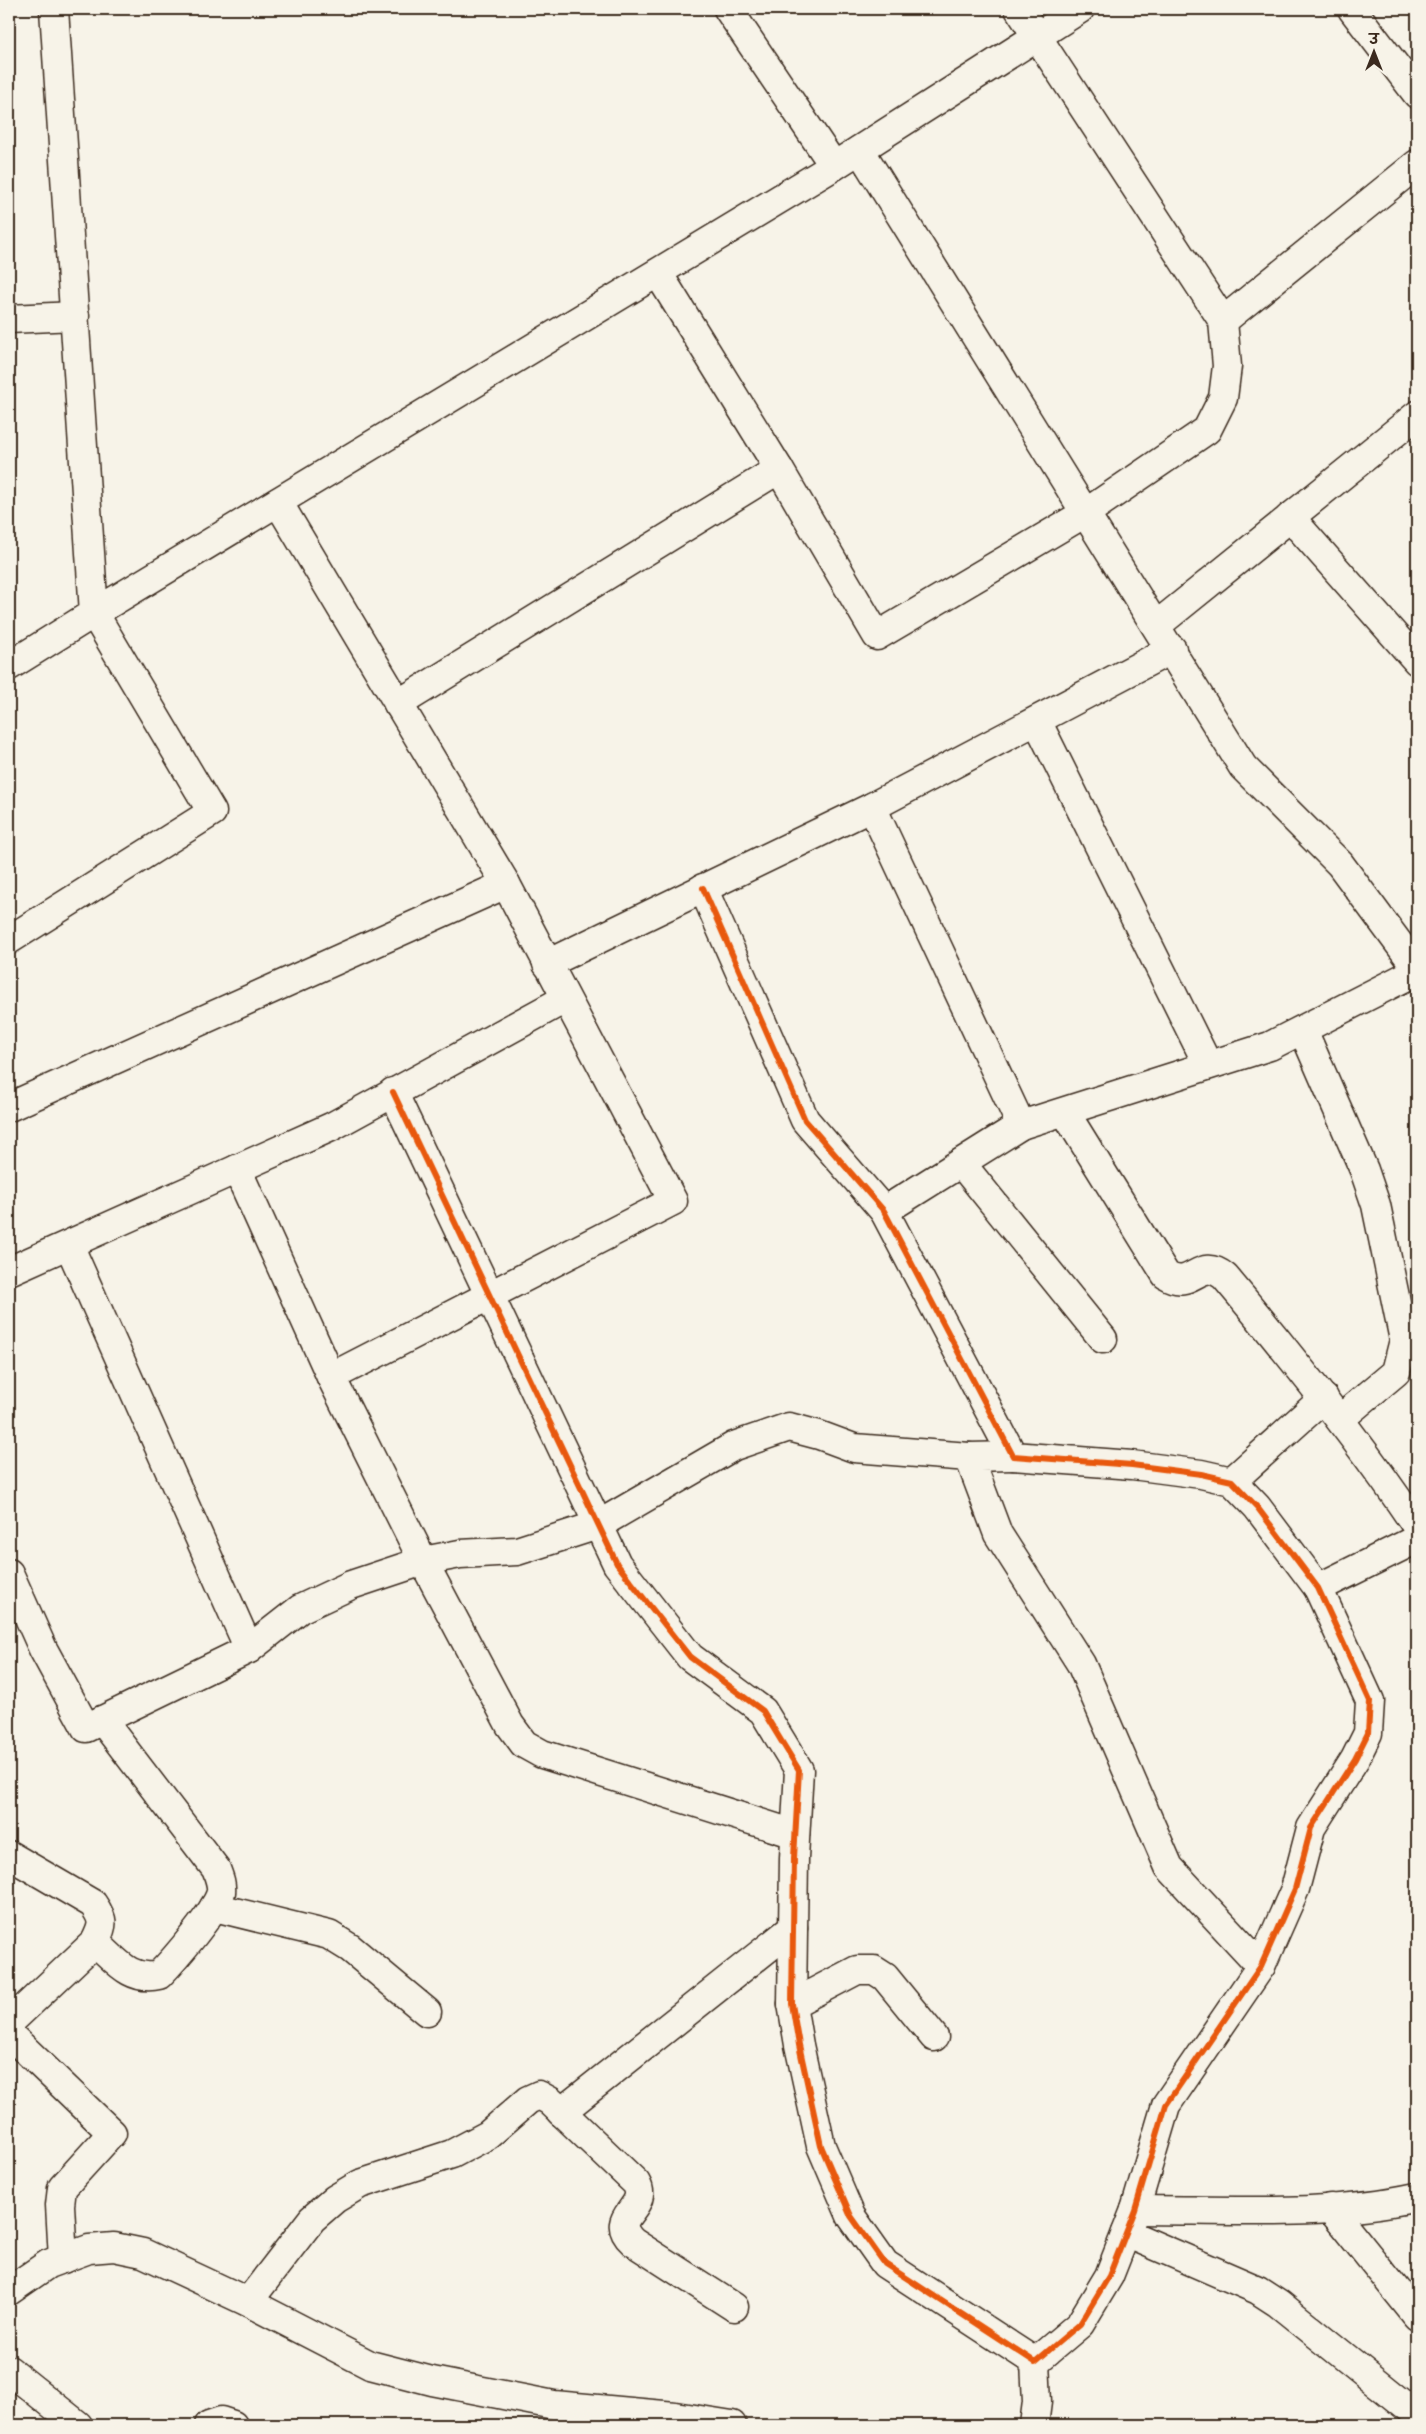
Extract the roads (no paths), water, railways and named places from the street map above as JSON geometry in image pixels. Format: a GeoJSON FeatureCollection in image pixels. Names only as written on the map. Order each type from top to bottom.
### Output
{"type":"FeatureCollection","features":[{"type":"Feature","properties":{"kind":"street"},"geometry":{"type":"LineString","coordinates":[[9,940],[212,812],[94,613],[54,9]]}},
{"type":"Feature","properties":{"kind":"street"},"geometry":{"type":"LineString","coordinates":[[728,9],[834,166]]}},
{"type":"Feature","properties":{"kind":"street"},"geometry":{"type":"LineString","coordinates":[[658,273],[779,469],[876,636],[1086,512],[1207,430],[1223,398],[1227,366],[1223,321],[1019,9]]}},
{"type":"Feature","properties":{"kind":"street"},"geometry":{"type":"LineString","coordinates":[[9,666],[834,166],[1080,9]]}},
{"type":"Feature","properties":{"kind":"street"},"geometry":{"type":"LineString","coordinates":[[1352,9],[1417,94]]}},
{"type":"Feature","properties":{"kind":"street"},"geometry":{"type":"LineString","coordinates":[[860,150],[1172,649],[1243,767],[1340,864],[1417,969],[1270,1046],[1022,1126],[884,1211]]}},
{"type":"Feature","properties":{"kind":"street"},"geometry":{"type":"LineString","coordinates":[[1223,321],[1417,164]]}},
{"type":"Feature","properties":{"kind":"street"},"geometry":{"type":"LineString","coordinates":[[9,319],[75,316]]}},
{"type":"Feature","properties":{"kind":"street"},"geometry":{"type":"LineString","coordinates":[[1157,625],[1417,415]]}},
{"type":"Feature","properties":{"kind":"street"},"geometry":{"type":"LineString","coordinates":[[398,704],[779,469]]}},
{"type":"Feature","properties":{"kind":"street"},"geometry":{"type":"LineString","coordinates":[[278,502],[506,884],[673,1201],[331,1377]]}},
{"type":"Feature","properties":{"kind":"street"},"geometry":{"type":"LineString","coordinates":[[1290,518],[1417,661]]}},
{"type":"Feature","properties":{"kind":"street"},"geometry":{"type":"LineString","coordinates":[[547,964],[872,807],[1172,649]]}},
{"type":"Feature","properties":{"kind":"street"},"geometry":{"type":"LineString","coordinates":[[1037,721],[1208,1065]]}},
{"type":"Feature","properties":{"kind":"street"},"geometry":{"type":"LineString","coordinates":[[872,807],[1022,1126]]}},
{"type":"Feature","properties":{"kind":"street"},"geometry":{"type":"LineString","coordinates":[[9,1107],[506,884]]}},
{"type":"Feature","properties":{"kind":"street"},"geometry":{"type":"LineString","coordinates":[[703,888],[805,1120],[884,1211],[1013,1456]]}},
{"type":"Feature","properties":{"kind":"street"},"geometry":{"type":"LineString","coordinates":[[9,1271],[331,1127],[565,999]]}},
{"type":"Feature","properties":{"kind":"street"},"geometry":{"type":"LineString","coordinates":[[1303,1030],[1364,1170],[1376,1205],[1404,1340],[1396,1372],[1340,1420]]}},
{"type":"Feature","properties":{"kind":"street"},"geometry":{"type":"LineString","coordinates":[[393,1092],[617,1564],[690,1657],[763,1711],[798,1770],[792,2004],[798,2045],[821,2146],[850,2216],[885,2264],[1035,2362]]}},
{"type":"Feature","properties":{"kind":"street"},"geometry":{"type":"LineString","coordinates":[[1065,1112],[1166,1275],[1174,1280],[1184,1280],[1207,1268],[1216,1269],[1225,1277],[1373,1461],[1417,1527]]}},
{"type":"Feature","properties":{"kind":"street"},"geometry":{"type":"LineString","coordinates":[[961,1162],[1103,1339]]}},
{"type":"Feature","properties":{"kind":"street"},"geometry":{"type":"LineString","coordinates":[[238,1169],[331,1377],[423,1561],[510,1724],[524,1744],[542,1754],[795,1834]]}},
{"type":"Feature","properties":{"kind":"street"},"geometry":{"type":"LineString","coordinates":[[69,1245],[249,1649]]}},
{"type":"Feature","properties":{"kind":"street"},"geometry":{"type":"LineString","coordinates":[[1232,1481],[1324,1398]]}},
{"type":"Feature","properties":{"kind":"street"},"geometry":{"type":"LineString","coordinates":[[9,1573],[43,1649],[86,1728],[249,1649],[300,1609],[351,1585],[423,1561],[460,1554],[517,1551],[598,1525],[734,1446],[789,1427],[819,1435],[854,1448],[969,1457],[1013,1456],[1132,1465],[1201,1474],[1232,1481],[1257,1507],[1318,1588],[1370,1701],[1368,1733],[1355,1759],[1311,1828],[1295,1889],[1261,1966],[1166,2105],[1131,2221],[1109,2276],[1080,2324],[1035,2362]]}},
{"type":"Feature","properties":{"kind":"street"},"geometry":{"type":"LineString","coordinates":[[969,1457],[998,1534],[1081,1664],[1169,1867],[1261,1966]]}},
{"type":"Feature","properties":{"kind":"street"},"geometry":{"type":"LineString","coordinates":[[1318,1588],[1417,1539]]}},
{"type":"Feature","properties":{"kind":"street"},"geometry":{"type":"LineString","coordinates":[[95,1942],[133,1975],[148,1978],[159,1975],[214,1906],[221,1892],[221,1882],[216,1870],[102,1720]]}},
{"type":"Feature","properties":{"kind":"street"},"geometry":{"type":"LineString","coordinates":[[9,1855],[92,1904],[102,1917],[102,1928],[95,1942],[9,2022]]}},
{"type":"Feature","properties":{"kind":"street"},"geometry":{"type":"LineString","coordinates":[[214,1906],[329,1935],[350,1948],[427,2012]]}},
{"type":"Feature","properties":{"kind":"street"},"geometry":{"type":"LineString","coordinates":[[561,2112],[793,1928]]}},
{"type":"Feature","properties":{"kind":"street"},"geometry":{"type":"LineString","coordinates":[[792,2004],[857,1970],[874,1970],[885,1977],[934,2037]]}},
{"type":"Feature","properties":{"kind":"street"},"geometry":{"type":"LineString","coordinates":[[9,2034],[112,2133],[62,2188],[60,2205],[63,2259]]}},
{"type":"Feature","properties":{"kind":"street"},"geometry":{"type":"LineString","coordinates":[[248,2302],[312,2219],[335,2199],[360,2184],[452,2154],[488,2135],[528,2100],[539,2096],[550,2101],[636,2183],[640,2190],[639,2200],[626,2216],[623,2226],[624,2234],[632,2242],[734,2307]]}},
{"type":"Feature","properties":{"kind":"street"},"geometry":{"type":"LineString","coordinates":[[1131,2221],[1384,2204],[1417,2196]]}},
{"type":"Feature","properties":{"kind":"street"},"geometry":{"type":"LineString","coordinates":[[1330,2208],[1417,2316]]}},
{"type":"Feature","properties":{"kind":"street"},"geometry":{"type":"LineString","coordinates":[[1131,2221],[1258,2290],[1293,2315],[1417,2415]]}},
{"type":"Feature","properties":{"kind":"street"},"geometry":{"type":"LineString","coordinates":[[9,2291],[48,2264],[89,2249],[114,2247],[143,2254],[248,2302],[370,2365],[554,2405],[675,2416],[732,2425]]}},
{"type":"Feature","properties":{"kind":"street"},"geometry":{"type":"LineString","coordinates":[[1034,2425],[1037,2402],[1035,2362]]}},
{"type":"Feature","properties":{"kind":"street"},"geometry":{"type":"LineString","coordinates":[[9,2370],[78,2425]]}},
{"type":"Feature","properties":{"kind":"street"},"geometry":{"type":"LineString","coordinates":[[210,2425],[221,2421],[233,2425]]}}]}
